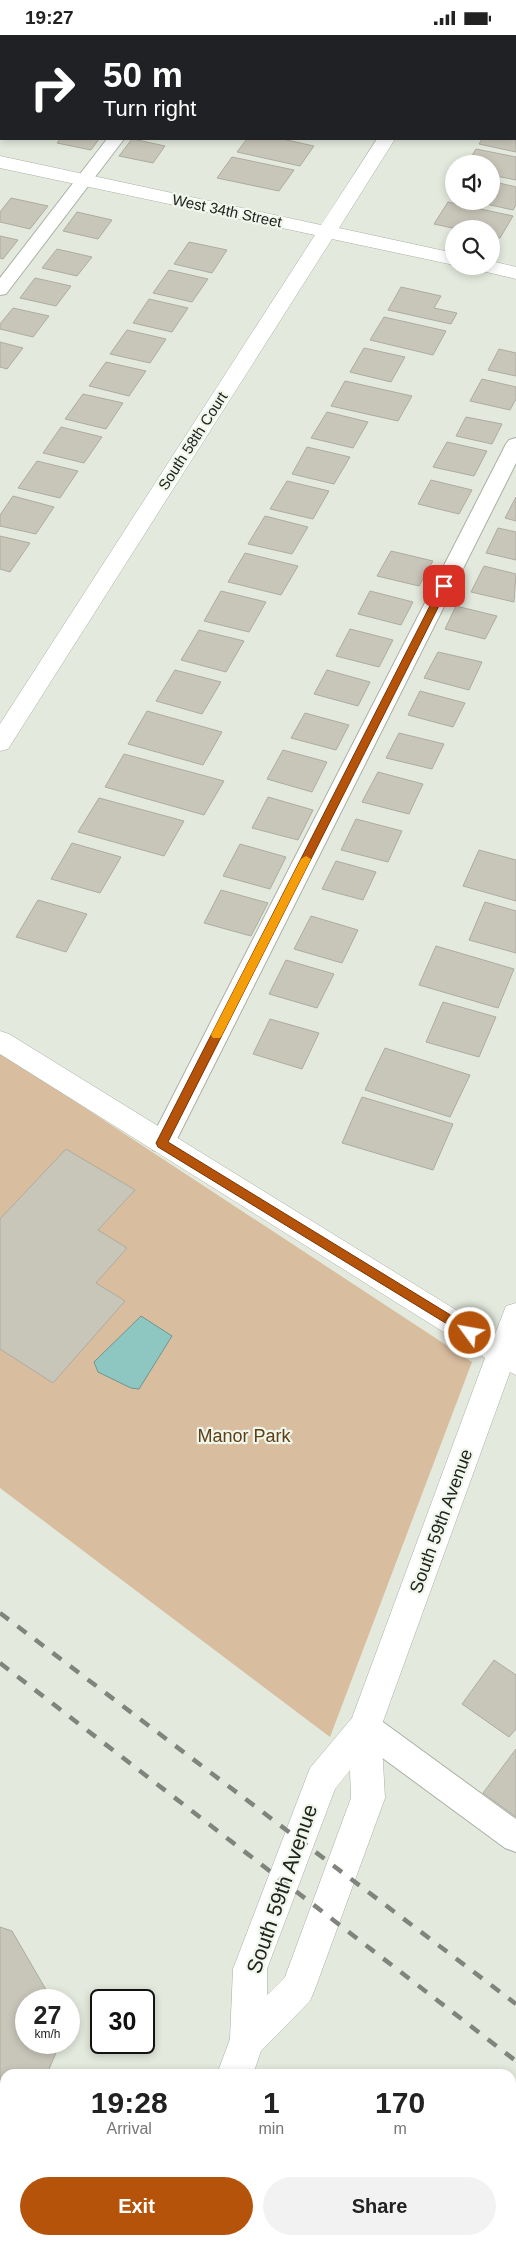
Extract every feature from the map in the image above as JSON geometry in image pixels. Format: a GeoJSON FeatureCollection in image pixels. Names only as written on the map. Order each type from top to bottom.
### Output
{"type":"FeatureCollection","features":[{"type":"Feature","properties":{"kind":"street","name":"South 58th Court"},"geometry":{"type":"LineString","coordinates":[[0,743],[385,140]]}},
{"type":"Feature","properties":{"kind":"street","name":"West 34th Street"},"geometry":{"type":"LineString","coordinates":[[0,162],[445,257]]}},
{"type":"Feature","properties":{"kind":"street"},"geometry":{"type":"LineString","coordinates":[[500,269],[516,273]]}},
{"type":"Feature","properties":{"kind":"street"},"geometry":{"type":"LineString","coordinates":[[0,1041],[509,1357]]}},
{"type":"Feature","properties":{"kind":"street","name":"South 59th Avenue"},"geometry":{"type":"LineString","coordinates":[[238,2069],[248,2039],[250,1969],[253,1960],[322,1779],[365,1727],[509,1357],[516,1315]]}},
{"type":"Feature","properties":{"kind":"street","name":"South 59th Avenue"},"geometry":{"type":"LineString","coordinates":[[248,2039],[298,1989],[368,1798],[365,1727]]}},
{"type":"Feature","properties":{"kind":"lane"},"geometry":{"type":"LineString","coordinates":[[0,290],[115,140]]}},
{"type":"Feature","properties":{"kind":"lane"},"geometry":{"type":"LineString","coordinates":[[162,1143],[516,444]]}},
{"type":"Feature","properties":{"kind":"lane"},"geometry":{"type":"LineString","coordinates":[[365,1727],[516,1837]]}},
{"type":"Feature","properties":{"kind":"green space","name":"Manor Park"},"geometry":{"type":"Polygon","coordinates":[[[0,1052],[472,1362],[330,1737],[0,1488],[0,1052]]]}},
{"type":"Feature","properties":{"kind":"water"},"geometry":{"type":"Polygon","coordinates":[[[141,1316],[172,1336],[139,1389],[131,1388],[98,1372],[94,1362],[141,1316]]]}},
{"type":"Feature","properties":{"kind":"building"},"geometry":{"type":"Polygon","coordinates":[[[59,140],[98,140],[91,150],[57,143],[59,140]]]}},
{"type":"Feature","properties":{"kind":"building"},"geometry":{"type":"Polygon","coordinates":[[[131,140],[165,146],[153,163],[119,156],[131,140]]]}},
{"type":"Feature","properties":{"kind":"building"},"geometry":{"type":"Polygon","coordinates":[[[246,140],[287,140],[314,146],[300,166],[237,152],[246,140]]]}},
{"type":"Feature","properties":{"kind":"building"},"geometry":{"type":"Polygon","coordinates":[[[481,140],[515,140],[516,152],[479,144],[481,140]]]}},
{"type":"Feature","properties":{"kind":"building"},"geometry":{"type":"Polygon","coordinates":[[[476,149],[516,157],[516,180],[500,177],[500,155],[472,155],[476,149]]]}},
{"type":"Feature","properties":{"kind":"building"},"geometry":{"type":"Polygon","coordinates":[[[232,157],[294,170],[279,191],[217,178],[232,157]]]}},
{"type":"Feature","properties":{"kind":"building"},"geometry":{"type":"Polygon","coordinates":[[[500,183],[516,187],[516,205],[513,210],[500,207],[500,183]]]}},
{"type":"Feature","properties":{"kind":"building"},"geometry":{"type":"Polygon","coordinates":[[[11,198],[48,206],[30,229],[0,222],[0,212],[11,198]]]}},
{"type":"Feature","properties":{"kind":"building"},"geometry":{"type":"Polygon","coordinates":[[[445,207],[445,210],[485,210],[513,216],[500,238],[500,220],[445,220],[445,226],[434,224],[445,207]]]}},
{"type":"Feature","properties":{"kind":"building"},"geometry":{"type":"Polygon","coordinates":[[[77,212],[112,220],[98,239],[63,231],[77,212]]]}},
{"type":"Feature","properties":{"kind":"building"},"geometry":{"type":"Polygon","coordinates":[[[0,236],[18,240],[3,259],[0,258],[0,236]]]}},
{"type":"Feature","properties":{"kind":"building"},"geometry":{"type":"Polygon","coordinates":[[[189,242],[227,250],[212,273],[174,264],[189,242]]]}},
{"type":"Feature","properties":{"kind":"building"},"geometry":{"type":"Polygon","coordinates":[[[57,249],[92,257],[77,276],[42,268],[57,249]]]}},
{"type":"Feature","properties":{"kind":"building"},"geometry":{"type":"Polygon","coordinates":[[[169,270],[208,279],[192,302],[153,293],[169,270]]]}},
{"type":"Feature","properties":{"kind":"building"},"geometry":{"type":"Polygon","coordinates":[[[35,278],[71,286],[56,306],[20,298],[35,278]]]}},
{"type":"Feature","properties":{"kind":"building"},"geometry":{"type":"Polygon","coordinates":[[[401,287],[441,296],[434,308],[457,313],[451,324],[388,310],[401,287]]]}},
{"type":"Feature","properties":{"kind":"building"},"geometry":{"type":"Polygon","coordinates":[[[149,299],[188,308],[172,332],[133,323],[149,299]]]}},
{"type":"Feature","properties":{"kind":"building"},"geometry":{"type":"Polygon","coordinates":[[[13,308],[49,316],[33,337],[0,329],[0,324],[13,308]]]}},
{"type":"Feature","properties":{"kind":"building"},"geometry":{"type":"Polygon","coordinates":[[[384,317],[446,331],[433,355],[370,340],[384,317]]]}},
{"type":"Feature","properties":{"kind":"building"},"geometry":{"type":"Polygon","coordinates":[[[127,330],[166,339],[150,363],[110,354],[127,330]]]}},
{"type":"Feature","properties":{"kind":"building"},"geometry":{"type":"Polygon","coordinates":[[[0,342],[23,348],[7,369],[0,367],[0,342]]]}},
{"type":"Feature","properties":{"kind":"building"},"geometry":{"type":"Polygon","coordinates":[[[364,348],[405,357],[391,382],[350,372],[364,348]]]}},
{"type":"Feature","properties":{"kind":"building"},"geometry":{"type":"Polygon","coordinates":[[[499,349],[516,353],[516,376],[488,370],[499,349]]]}},
{"type":"Feature","properties":{"kind":"building"},"geometry":{"type":"Polygon","coordinates":[[[106,362],[146,371],[129,396],[89,386],[106,362]]]}},
{"type":"Feature","properties":{"kind":"building"},"geometry":{"type":"Polygon","coordinates":[[[482,379],[516,387],[516,399],[510,410],[470,401],[482,379]]]}},
{"type":"Feature","properties":{"kind":"building"},"geometry":{"type":"Polygon","coordinates":[[[345,381],[412,396],[398,421],[331,406],[345,381]]]}},
{"type":"Feature","properties":{"kind":"building"},"geometry":{"type":"Polygon","coordinates":[[[83,394],[123,403],[106,429],[65,419],[83,394]]]}},
{"type":"Feature","properties":{"kind":"building"},"geometry":{"type":"Polygon","coordinates":[[[327,412],[368,422],[353,448],[311,438],[327,412]]]}},
{"type":"Feature","properties":{"kind":"building"},"geometry":{"type":"Polygon","coordinates":[[[466,417],[502,424],[492,444],[456,436],[466,417]]]}},
{"type":"Feature","properties":{"kind":"building"},"geometry":{"type":"Polygon","coordinates":[[[61,427],[102,437],[84,463],[43,453],[61,427]]]}},
{"type":"Feature","properties":{"kind":"building"},"geometry":{"type":"Polygon","coordinates":[[[447,442],[487,451],[474,476],[433,467],[447,442]]]}},
{"type":"Feature","properties":{"kind":"building"},"geometry":{"type":"Polygon","coordinates":[[[307,447],[350,457],[334,484],[292,474],[307,447]]]}},
{"type":"Feature","properties":{"kind":"building"},"geometry":{"type":"Polygon","coordinates":[[[37,461],[78,471],[60,498],[18,488],[37,461]]]}},
{"type":"Feature","properties":{"kind":"building"},"geometry":{"type":"Polygon","coordinates":[[[431,480],[472,490],[459,514],[418,504],[431,480]]]}},
{"type":"Feature","properties":{"kind":"building"},"geometry":{"type":"Polygon","coordinates":[[[287,481],[329,491],[313,519],[270,509],[287,481]]]}},
{"type":"Feature","properties":{"kind":"building"},"geometry":{"type":"Polygon","coordinates":[[[13,496],[54,507],[36,534],[0,526],[0,515],[13,496]]]}},
{"type":"Feature","properties":{"kind":"building"},"geometry":{"type":"Polygon","coordinates":[[[516,497],[516,521],[505,518],[516,497]]]}},
{"type":"Feature","properties":{"kind":"building"},"geometry":{"type":"Polygon","coordinates":[[[265,516],[308,527],[292,554],[248,544],[265,516]]]}},
{"type":"Feature","properties":{"kind":"building"},"geometry":{"type":"Polygon","coordinates":[[[498,528],[516,532],[516,560],[486,553],[498,528]]]}},
{"type":"Feature","properties":{"kind":"building"},"geometry":{"type":"Polygon","coordinates":[[[0,536],[30,543],[10,572],[0,569],[0,536]]]}},
{"type":"Feature","properties":{"kind":"building"},"geometry":{"type":"Polygon","coordinates":[[[391,551],[433,561],[419,586],[377,576],[391,551]]]}},
{"type":"Feature","properties":{"kind":"building"},"geometry":{"type":"Polygon","coordinates":[[[245,553],[298,566],[281,595],[228,582],[245,553]]]}},
{"type":"Feature","properties":{"kind":"building"},"geometry":{"type":"Polygon","coordinates":[[[484,566],[516,574],[514,602],[471,592],[484,566]]]}},
{"type":"Feature","properties":{"kind":"building"},"geometry":{"type":"Polygon","coordinates":[[[221,591],[266,602],[249,632],[204,621],[221,591]]]}},
{"type":"Feature","properties":{"kind":"building"},"geometry":{"type":"Polygon","coordinates":[[[370,591],[413,602],[401,625],[358,614],[370,591]]]}},
{"type":"Feature","properties":{"kind":"building"},"geometry":{"type":"Polygon","coordinates":[[[456,606],[497,616],[485,639],[445,629],[456,606]]]}},
{"type":"Feature","properties":{"kind":"building"},"geometry":{"type":"Polygon","coordinates":[[[350,629],[393,640],[379,667],[336,656],[350,629]]]}},
{"type":"Feature","properties":{"kind":"building"},"geometry":{"type":"Polygon","coordinates":[[[199,630],[244,641],[226,672],[181,660],[199,630]]]}},
{"type":"Feature","properties":{"kind":"building"},"geometry":{"type":"Polygon","coordinates":[[[438,652],[482,662],[469,690],[424,678],[438,652]]]}},
{"type":"Feature","properties":{"kind":"building"},"geometry":{"type":"Polygon","coordinates":[[[175,670],[221,682],[202,714],[156,701],[175,670]]]}},
{"type":"Feature","properties":{"kind":"building"},"geometry":{"type":"Polygon","coordinates":[[[327,670],[370,682],[358,706],[314,694],[327,670]]]}},
{"type":"Feature","properties":{"kind":"building"},"geometry":{"type":"Polygon","coordinates":[[[420,691],[465,703],[453,727],[408,715],[420,691]]]}},
{"type":"Feature","properties":{"kind":"building"},"geometry":{"type":"Polygon","coordinates":[[[147,711],[222,732],[203,765],[128,744],[147,711]]]}},
{"type":"Feature","properties":{"kind":"building"},"geometry":{"type":"Polygon","coordinates":[[[305,713],[349,725],[336,750],[291,738],[305,713]]]}},
{"type":"Feature","properties":{"kind":"building"},"geometry":{"type":"Polygon","coordinates":[[[399,733],[444,744],[432,769],[386,758],[399,733]]]}},
{"type":"Feature","properties":{"kind":"building"},"geometry":{"type":"Polygon","coordinates":[[[283,750],[327,762],[312,792],[267,779],[283,750]]]}},
{"type":"Feature","properties":{"kind":"building"},"geometry":{"type":"Polygon","coordinates":[[[124,754],[224,781],[204,815],[105,787],[124,754]]]}},
{"type":"Feature","properties":{"kind":"building"},"geometry":{"type":"Polygon","coordinates":[[[378,772],[423,784],[409,814],[362,802],[378,772]]]}},
{"type":"Feature","properties":{"kind":"building"},"geometry":{"type":"Polygon","coordinates":[[[268,797],[313,810],[298,840],[252,828],[268,797]]]}},
{"type":"Feature","properties":{"kind":"building"},"geometry":{"type":"Polygon","coordinates":[[[99,798],[184,821],[164,856],[78,832],[99,798]]]}},
{"type":"Feature","properties":{"kind":"building"},"geometry":{"type":"Polygon","coordinates":[[[356,819],[402,831],[388,862],[341,850],[356,819]]]}},
{"type":"Feature","properties":{"kind":"building"},"geometry":{"type":"Polygon","coordinates":[[[72,843],[121,857],[100,893],[51,879],[72,843]]]}},
{"type":"Feature","properties":{"kind":"building"},"geometry":{"type":"Polygon","coordinates":[[[240,844],[286,857],[270,889],[223,876],[240,844]]]}},
{"type":"Feature","properties":{"kind":"building"},"geometry":{"type":"Polygon","coordinates":[[[479,850],[516,860],[516,901],[463,886],[479,850]]]}},
{"type":"Feature","properties":{"kind":"building"},"geometry":{"type":"Polygon","coordinates":[[[336,861],[376,872],[363,900],[322,889],[336,861]]]}},
{"type":"Feature","properties":{"kind":"building"},"geometry":{"type":"Polygon","coordinates":[[[221,890],[268,903],[251,936],[204,923],[221,890]]]}},
{"type":"Feature","properties":{"kind":"building"},"geometry":{"type":"Polygon","coordinates":[[[38,900],[87,914],[66,952],[16,937],[38,900]]]}},
{"type":"Feature","properties":{"kind":"building"},"geometry":{"type":"Polygon","coordinates":[[[485,902],[516,911],[516,953],[469,940],[485,902]]]}},
{"type":"Feature","properties":{"kind":"building"},"geometry":{"type":"Polygon","coordinates":[[[311,916],[358,930],[342,963],[294,949],[311,916]]]}},
{"type":"Feature","properties":{"kind":"building"},"geometry":{"type":"Polygon","coordinates":[[[436,946],[514,969],[498,1008],[419,985],[436,946]]]}},
{"type":"Feature","properties":{"kind":"building"},"geometry":{"type":"Polygon","coordinates":[[[286,960],[334,974],[317,1008],[269,994],[286,960]]]}},
{"type":"Feature","properties":{"kind":"building"},"geometry":{"type":"Polygon","coordinates":[[[443,1002],[496,1017],[479,1057],[426,1042],[443,1002]]]}},
{"type":"Feature","properties":{"kind":"building"},"geometry":{"type":"Polygon","coordinates":[[[270,1019],[319,1033],[302,1069],[253,1054],[270,1019]]]}},
{"type":"Feature","properties":{"kind":"building"},"geometry":{"type":"Polygon","coordinates":[[[385,1048],[470,1075],[450,1117],[365,1090],[385,1048]]]}},
{"type":"Feature","properties":{"kind":"building"},"geometry":{"type":"Polygon","coordinates":[[[362,1097],[453,1124],[433,1170],[342,1143],[362,1097]]]}},
{"type":"Feature","properties":{"kind":"building"},"geometry":{"type":"Polygon","coordinates":[[[66,1149],[135,1190],[98,1230],[127,1248],[96,1283],[125,1301],[53,1383],[0,1349],[0,1219],[66,1149]]]}},
{"type":"Feature","properties":{"kind":"building"},"geometry":{"type":"Polygon","coordinates":[[[494,1660],[516,1675],[516,1729],[509,1737],[462,1704],[494,1660]]]}},
{"type":"Feature","properties":{"kind":"building"},"geometry":{"type":"Polygon","coordinates":[[[516,1749],[516,1817],[483,1793],[516,1749]]]}},
{"type":"Feature","properties":{"kind":"building"},"geometry":{"type":"Polygon","coordinates":[[[0,1927],[12,1931],[46,1989],[15,1989],[15,2054],[55,2054],[49,2069],[0,2069],[0,1927]]]}},
{"type":"Feature","properties":{"kind":"railway"},"geometry":{"type":"LineString","coordinates":[[0,1613],[516,2004]]}},
{"type":"Feature","properties":{"kind":"railway"},"geometry":{"type":"LineString","coordinates":[[0,1663],[516,2061]]}},
{"type":"Feature","properties":{"kind":"slow traffic"},"geometry":{"type":"LineString","coordinates":[[216,1035],[306,859]]}},
{"type":"Feature","properties":{"kind":"route"},"geometry":{"type":"LineString","coordinates":[[444,586],[162,1143],[470,1333]]}}]}
